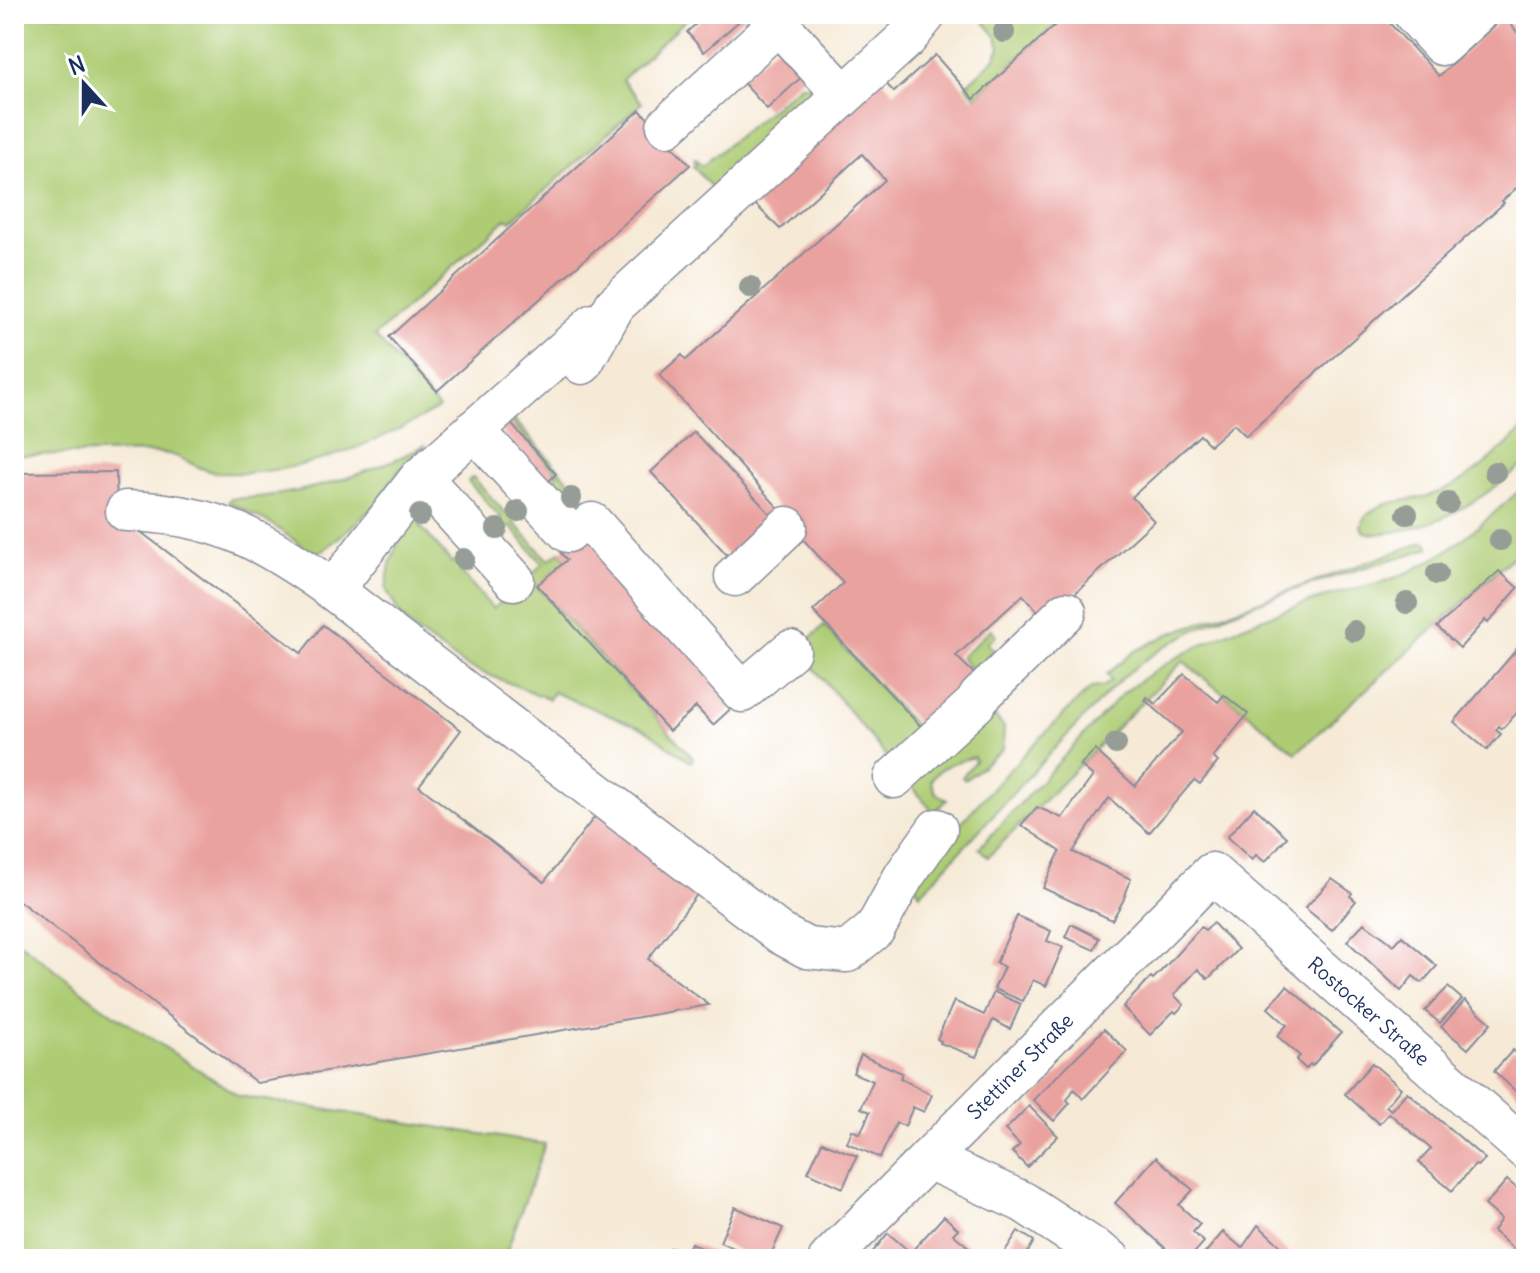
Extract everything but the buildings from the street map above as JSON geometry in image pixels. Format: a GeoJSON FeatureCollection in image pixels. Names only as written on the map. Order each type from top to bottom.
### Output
{"type":"FeatureCollection","features":[{"type":"Feature","properties":{"kind":"street"},"geometry":{"type":"LineString","coordinates":[[333,590],[421,477],[615,305],[907,38],[926,14]]}},
{"type":"Feature","properties":{"kind":"street"},"geometry":{"type":"LineString","coordinates":[[1414,14],[1442,45],[1476,14]]}},
{"type":"Feature","properties":{"kind":"street"},"geometry":{"type":"LineString","coordinates":[[667,126],[778,24],[843,94]]}},
{"type":"Feature","properties":{"kind":"street"},"geometry":{"type":"LineString","coordinates":[[582,364],[615,305]]}},
{"type":"Feature","properties":{"kind":"street"},"geometry":{"type":"LineString","coordinates":[[474,430],[580,528],[742,692],[790,651]]}},
{"type":"Feature","properties":{"kind":"street"},"geometry":{"type":"LineString","coordinates":[[421,477],[514,580]]}},
{"type":"Feature","properties":{"kind":"street"},"geometry":{"type":"LineString","coordinates":[[126,511],[180,514],[237,531],[271,548],[333,590],[781,934],[807,948],[847,952],[875,929],[904,876],[937,829]]}},
{"type":"Feature","properties":{"kind":"street"},"geometry":{"type":"LineString","coordinates":[[735,576],[787,527]]}},
{"type":"Feature","properties":{"kind":"street"},"geometry":{"type":"LineString","coordinates":[[894,778],[976,703],[1066,612]]}},
{"type":"Feature","properties":{"kind":"street","name":"Rostocker Straße"},"geometry":{"type":"LineString","coordinates":[[1212,873],[1526,1150]]}},
{"type":"Feature","properties":{"kind":"street","name":"Stettiner Straße"},"geometry":{"type":"LineString","coordinates":[[829,1259],[1212,873]]}},
{"type":"Feature","properties":{"kind":"street"},"geometry":{"type":"LineString","coordinates":[[928,1159],[1023,1202],[1110,1259]]}},
{"type":"Feature","properties":{"kind":"green space"},"geometry":{"type":"Polygon","coordinates":[[[14,14],[692,14],[622,80],[642,103],[511,221],[507,218],[375,336],[439,408],[388,434],[333,456],[276,470],[218,473],[161,453],[14,455],[14,14]]]}},
{"type":"Feature","properties":{"kind":"green space"},"geometry":{"type":"Polygon","coordinates":[[[977,14],[1067,14],[976,97],[966,85],[995,58],[1000,48],[996,36],[977,14]]]}},
{"type":"Feature","properties":{"kind":"green space"},"geometry":{"type":"Polygon","coordinates":[[[800,85],[811,85],[809,100],[712,188],[693,166],[695,159],[702,166],[800,85]]]}},
{"type":"Feature","properties":{"kind":"green space"},"geometry":{"type":"Polygon","coordinates":[[[510,415],[598,513],[582,528],[546,485],[558,474],[507,417],[510,415]]]}},
{"type":"Feature","properties":{"kind":"green space"},"geometry":{"type":"Polygon","coordinates":[[[1526,427],[1526,463],[1496,487],[1448,515],[1413,528],[1378,534],[1363,531],[1361,526],[1373,510],[1431,495],[1458,483],[1526,427]]]}},
{"type":"Feature","properties":{"kind":"green space"},"geometry":{"type":"Polygon","coordinates":[[[426,445],[395,475],[377,504],[324,550],[315,552],[305,548],[270,523],[228,502],[230,499],[281,494],[331,483],[426,445]]]}},
{"type":"Feature","properties":{"kind":"green space"},"geometry":{"type":"Polygon","coordinates":[[[473,477],[506,514],[521,502],[529,510],[514,523],[548,560],[560,552],[567,560],[537,586],[693,758],[691,762],[646,730],[553,692],[549,699],[464,665],[414,630],[400,615],[386,589],[390,564],[405,524],[422,506],[434,512],[420,526],[452,563],[467,550],[474,558],[460,571],[493,609],[543,564],[510,526],[494,539],[487,531],[501,518],[468,481],[473,477]]]}},
{"type":"Feature","properties":{"kind":"green space"},"geometry":{"type":"Polygon","coordinates":[[[1526,485],[1526,545],[1296,753],[1183,661],[988,857],[979,848],[1121,695],[1144,678],[1220,636],[1273,614],[1415,569],[1459,542],[1526,485]]]}},
{"type":"Feature","properties":{"kind":"green space"},"geometry":{"type":"Polygon","coordinates":[[[1423,542],[1428,543],[1429,548],[1272,597],[1194,630],[1159,650],[1108,692],[920,894],[913,880],[977,805],[1091,688],[1102,687],[1111,681],[1107,674],[1135,651],[1169,634],[1423,542]]]}},
{"type":"Feature","properties":{"kind":"green space"},"geometry":{"type":"Polygon","coordinates":[[[824,625],[927,740],[895,767],[799,650],[824,625]]]}},
{"type":"Feature","properties":{"kind":"green space"},"geometry":{"type":"Polygon","coordinates":[[[991,629],[996,635],[987,643],[1004,662],[977,675],[961,657],[991,629]]]}},
{"type":"Feature","properties":{"kind":"green space"},"geometry":{"type":"Polygon","coordinates":[[[985,706],[1004,727],[1003,749],[965,780],[962,777],[975,761],[974,757],[950,764],[939,771],[931,781],[936,793],[947,800],[934,813],[905,778],[985,706]]]}},
{"type":"Feature","properties":{"kind":"green space"},"geometry":{"type":"Polygon","coordinates":[[[14,938],[100,1005],[239,1096],[545,1144],[504,1259],[14,1259],[14,938]]]}}]}
